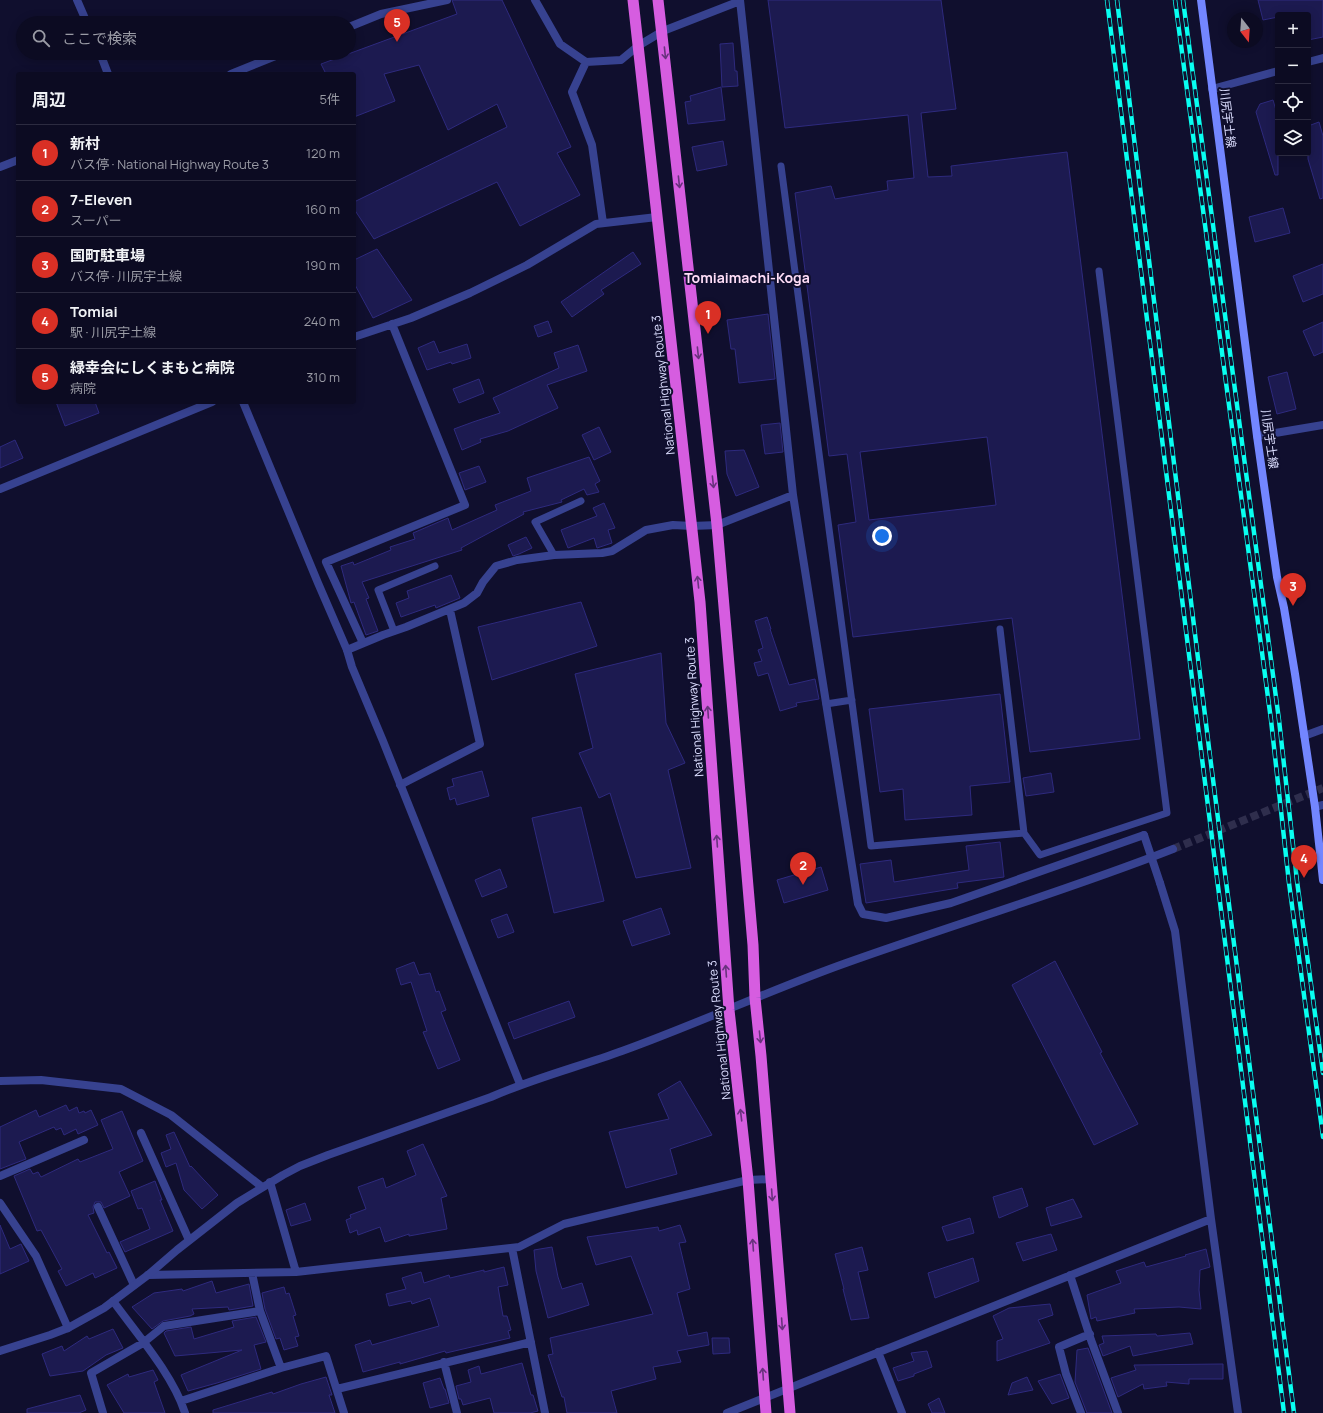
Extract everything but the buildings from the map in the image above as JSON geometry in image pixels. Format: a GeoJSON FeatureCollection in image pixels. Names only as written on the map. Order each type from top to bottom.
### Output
{"type":"FeatureCollection","features":[{"type":"Feature","properties":{"kind":"highway","name":"National Highway Route 3"},"geometry":{"type":"LineString","coordinates":[[633,0],[700,602],[728,1010],[748,1180],[766,1413]]}},
{"type":"Feature","properties":{"kind":"highway"},"geometry":{"type":"LineString","coordinates":[[658,0],[663,31],[717,525],[753,945],[755,998],[762,1056],[790,1413]]}},
{"type":"Feature","properties":{"kind":"main road","name":"川尻宇土線"},"geometry":{"type":"LineString","coordinates":[[1201,0],[1257,436],[1277,577],[1285,616],[1304,736],[1319,806],[1323,880]]}},
{"type":"Feature","properties":{"kind":"street"},"geometry":{"type":"LineString","coordinates":[[76,0],[84,16]]}},
{"type":"Feature","properties":{"kind":"street"},"geometry":{"type":"LineString","coordinates":[[356,24],[381,14],[447,0]]}},
{"type":"Feature","properties":{"kind":"street"},"geometry":{"type":"LineString","coordinates":[[535,0],[560,44],[586,62],[621,60],[638,46],[663,31],[740,1],[793,496],[858,904],[863,914],[886,918],[952,903],[1144,835],[1175,931],[1211,1219],[1238,1413]]}},
{"type":"Feature","properties":{"kind":"street"},"geometry":{"type":"LineString","coordinates":[[1311,61],[1323,58]]}},
{"type":"Feature","properties":{"kind":"street"},"geometry":{"type":"LineString","coordinates":[[103,60],[107,72]]}},
{"type":"Feature","properties":{"kind":"street"},"geometry":{"type":"LineString","coordinates":[[236,72],[266,60]]}},
{"type":"Feature","properties":{"kind":"street"},"geometry":{"type":"LineString","coordinates":[[586,62],[572,92],[592,145],[603,223]]}},
{"type":"Feature","properties":{"kind":"street"},"geometry":{"type":"LineString","coordinates":[[1212,90],[1275,71]]}},
{"type":"Feature","properties":{"kind":"street"},"geometry":{"type":"LineString","coordinates":[[0,168],[16,161]]}},
{"type":"Feature","properties":{"kind":"street"},"geometry":{"type":"LineString","coordinates":[[356,336],[411,318],[470,293],[527,264],[596,224],[657,217]]}},
{"type":"Feature","properties":{"kind":"street"},"geometry":{"type":"LineString","coordinates":[[363,643],[326,562],[465,505],[392,324]]}},
{"type":"Feature","properties":{"kind":"street"},"geometry":{"type":"LineString","coordinates":[[0,489],[207,404]]}},
{"type":"Feature","properties":{"kind":"street"},"geometry":{"type":"LineString","coordinates":[[244,404],[347,650],[352,667],[520,1084]]}},
{"type":"Feature","properties":{"kind":"street"},"geometry":{"type":"LineString","coordinates":[[1257,436],[1323,425]]}},
{"type":"Feature","properties":{"kind":"street"},"geometry":{"type":"LineString","coordinates":[[347,650],[450,610],[464,603],[477,593],[490,572],[496,566],[517,560],[554,555],[602,553],[612,551],[646,530],[673,525],[717,525],[793,496]]}},
{"type":"Feature","properties":{"kind":"street"},"geometry":{"type":"LineString","coordinates":[[400,785],[480,744],[450,610]]}},
{"type":"Feature","properties":{"kind":"street"},"geometry":{"type":"LineString","coordinates":[[1304,736],[1323,729]]}},
{"type":"Feature","properties":{"kind":"street"},"geometry":{"type":"LineString","coordinates":[[0,1351],[68,1328],[104,1308],[148,1275],[189,1240],[237,1203],[270,1182],[300,1166],[470,1105],[520,1084],[622,1051],[844,964],[1072,887],[1173,849]]}},
{"type":"Feature","properties":{"kind":"street"},"geometry":{"type":"LineString","coordinates":[[0,1081],[40,1080],[121,1089],[171,1115],[262,1187]]}},
{"type":"Feature","properties":{"kind":"street"},"geometry":{"type":"LineString","coordinates":[[142,1133],[189,1240]]}},
{"type":"Feature","properties":{"kind":"street"},"geometry":{"type":"LineString","coordinates":[[0,1176],[84,1140]]}},
{"type":"Feature","properties":{"kind":"street"},"geometry":{"type":"LineString","coordinates":[[148,1275],[296,1272],[519,1247],[564,1224],[748,1180],[771,1178]]}},
{"type":"Feature","properties":{"kind":"street"},"geometry":{"type":"LineString","coordinates":[[270,1182],[296,1272]]}},
{"type":"Feature","properties":{"kind":"street"},"geometry":{"type":"LineString","coordinates":[[0,1202],[36,1256],[68,1328]]}},
{"type":"Feature","properties":{"kind":"street"},"geometry":{"type":"LineString","coordinates":[[98,1207],[134,1285]]}},
{"type":"Feature","properties":{"kind":"street"},"geometry":{"type":"LineString","coordinates":[[727,1413],[1211,1219]]}},
{"type":"Feature","properties":{"kind":"street"},"geometry":{"type":"LineString","coordinates":[[512,1248],[545,1413]]}},
{"type":"Feature","properties":{"kind":"street"},"geometry":{"type":"LineString","coordinates":[[252,1273],[260,1311],[281,1368]]}},
{"type":"Feature","properties":{"kind":"street"},"geometry":{"type":"LineString","coordinates":[[1070,1275],[1118,1413]]}},
{"type":"Feature","properties":{"kind":"street"},"geometry":{"type":"LineString","coordinates":[[113,1301],[165,1372],[181,1401],[185,1413]]}},
{"type":"Feature","properties":{"kind":"street"},"geometry":{"type":"LineString","coordinates":[[103,1413],[91,1373],[143,1342],[164,1326],[260,1311]]}},
{"type":"Feature","properties":{"kind":"street"},"geometry":{"type":"LineString","coordinates":[[1081,1413],[1066,1374],[1059,1347],[1090,1334]]}},
{"type":"Feature","properties":{"kind":"street"},"geometry":{"type":"LineString","coordinates":[[337,1389],[531,1342]]}},
{"type":"Feature","properties":{"kind":"street"},"geometry":{"type":"LineString","coordinates":[[878,1352],[902,1413]]}},
{"type":"Feature","properties":{"kind":"street"},"geometry":{"type":"LineString","coordinates":[[181,1401],[281,1368],[326,1356],[344,1413]]}},
{"type":"Feature","properties":{"kind":"street"},"geometry":{"type":"LineString","coordinates":[[444,1362],[457,1413]]}},
{"type":"Feature","properties":{"kind":"lane"},"geometry":{"type":"LineString","coordinates":[[781,166],[871,846],[1024,833]]}},
{"type":"Feature","properties":{"kind":"lane"},"geometry":{"type":"LineString","coordinates":[[1000,629],[1024,833],[1040,855],[1167,813],[1099,271]]}},
{"type":"Feature","properties":{"kind":"lane"},"geometry":{"type":"LineString","coordinates":[[554,555],[535,522],[581,501]]}},
{"type":"Feature","properties":{"kind":"lane"},"geometry":{"type":"LineString","coordinates":[[394,631],[378,590],[435,566]]}},
{"type":"Feature","properties":{"kind":"lane"},"geometry":{"type":"LineString","coordinates":[[826,704],[852,700]]}},
{"type":"Feature","properties":{"kind":"tunnel"},"geometry":{"type":"LineString","coordinates":[[1173,849],[1323,788]]}},
{"type":"Feature","properties":{"kind":"railway"},"geometry":{"type":"LineString","coordinates":[[1107,0],[1284,1413]]}},
{"type":"Feature","properties":{"kind":"railway"},"geometry":{"type":"LineString","coordinates":[[1117,0],[1210,756],[1294,1413]]}},
{"type":"Feature","properties":{"kind":"railway"},"geometry":{"type":"LineString","coordinates":[[1175,0],[1271,720],[1289,883],[1323,1137]]}},
{"type":"Feature","properties":{"kind":"railway"},"geometry":{"type":"LineString","coordinates":[[1183,0],[1279,720],[1297,881],[1323,1073]]}},
{"type":"Feature","properties":{"kind":"place","name":"緑幸会にしくまもと病院"},"geometry":{"type":"Point","coordinates":[397,42]}},
{"type":"Feature","properties":{"kind":"place","name":"新村"},"geometry":{"type":"Point","coordinates":[708,334]}},
{"type":"Feature","properties":{"kind":"place","name":"国町駐車場"},"geometry":{"type":"Point","coordinates":[1293,606]}},
{"type":"Feature","properties":{"kind":"place","name":"Tomiai"},"geometry":{"type":"Point","coordinates":[1304,878]}},
{"type":"Feature","properties":{"kind":"place","name":"7-Eleven"},"geometry":{"type":"Point","coordinates":[803,885]}},
{"type":"Feature","properties":{"kind":"district","name":"Tomiaimachi-Koga"},"geometry":{"type":"Point","coordinates":[747,277]}}]}
